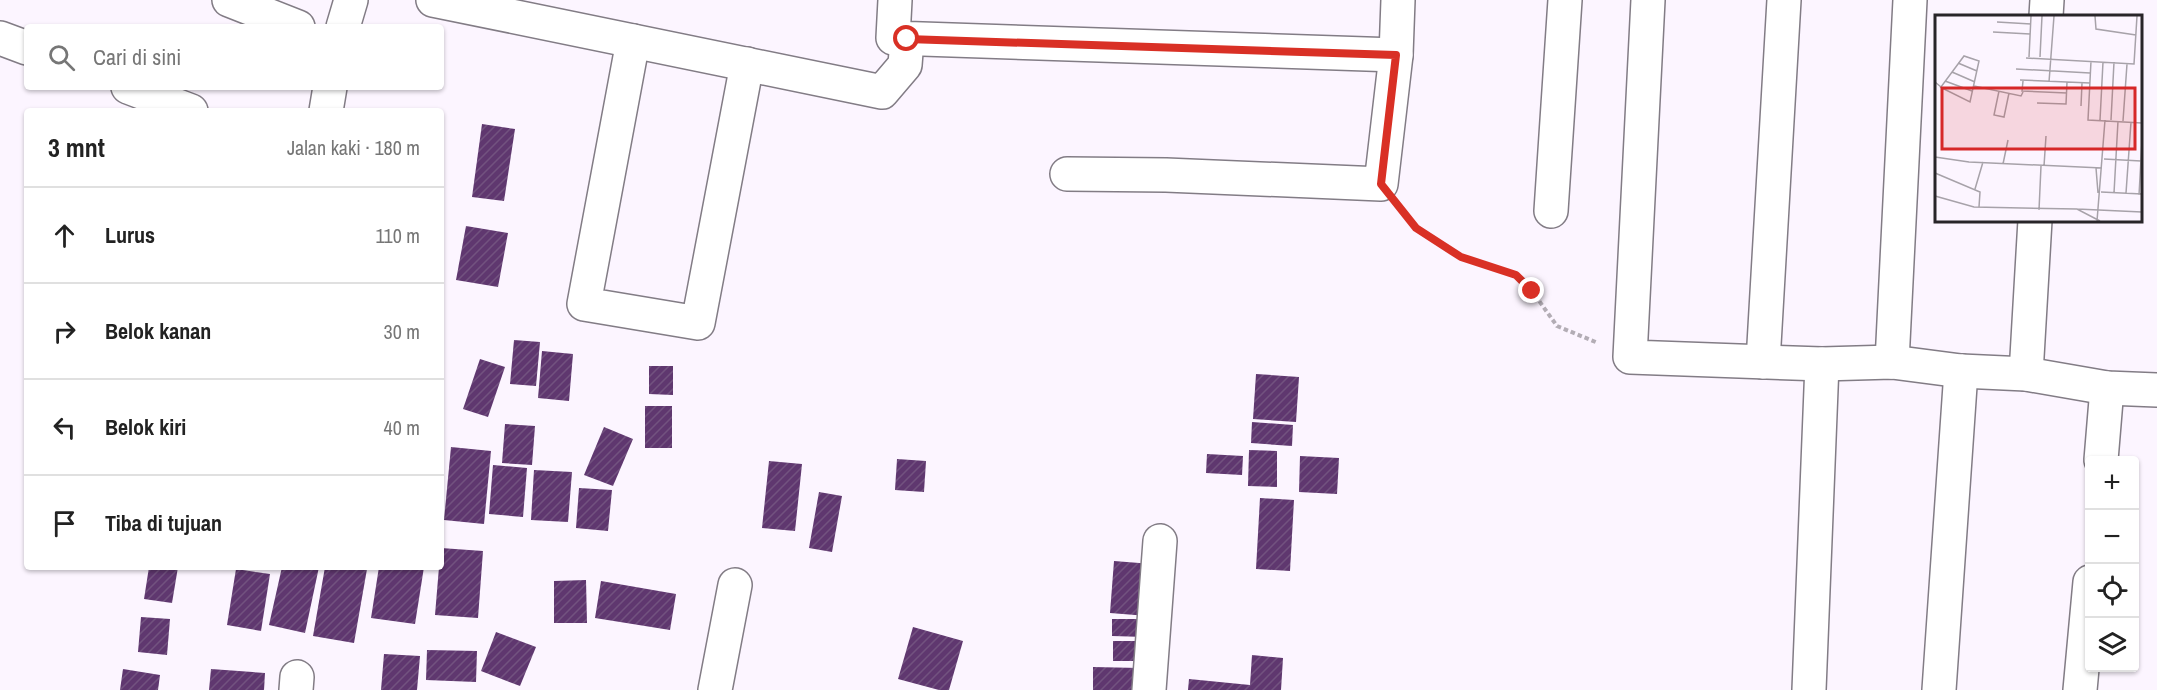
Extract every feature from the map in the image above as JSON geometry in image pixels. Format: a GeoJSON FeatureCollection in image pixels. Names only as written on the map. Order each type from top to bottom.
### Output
{"type":"FeatureCollection","features":[{"type":"Feature","properties":{"kind":"street"},"geometry":{"type":"LineString","coordinates":[[229,0],[290,24]]}},
{"type":"Feature","properties":{"kind":"street"},"geometry":{"type":"LineString","coordinates":[[344,24],[351,0]]}},
{"type":"Feature","properties":{"kind":"street"},"geometry":{"type":"LineString","coordinates":[[433,0],[882,92],[905,65],[907,39]]}},
{"type":"Feature","properties":{"kind":"street"},"geometry":{"type":"LineString","coordinates":[[895,0],[893,38],[1396,55]]}},
{"type":"Feature","properties":{"kind":"street"},"geometry":{"type":"LineString","coordinates":[[1067,174],[1166,175],[1381,184],[1396,55],[1398,0]]}},
{"type":"Feature","properties":{"kind":"street"},"geometry":{"type":"LineString","coordinates":[[1551,211],[1565,0]]}},
{"type":"Feature","properties":{"kind":"street"},"geometry":{"type":"LineString","coordinates":[[1648,0],[1630,357],[1822,364],[1892,362],[1961,371],[2026,374],[2107,388],[2157,390]]}},
{"type":"Feature","properties":{"kind":"street"},"geometry":{"type":"LineString","coordinates":[[1763,362],[1784,0]]}},
{"type":"Feature","properties":{"kind":"street"},"geometry":{"type":"LineString","coordinates":[[1892,362],[1911,0]]}},
{"type":"Feature","properties":{"kind":"street"},"geometry":{"type":"LineString","coordinates":[[2046,15],[2047,0]]}},
{"type":"Feature","properties":{"kind":"street"},"geometry":{"type":"LineString","coordinates":[[0,38],[24,47]]}},
{"type":"Feature","properties":{"kind":"street"},"geometry":{"type":"LineString","coordinates":[[633,41],[584,304],[698,323],[747,64]]}},
{"type":"Feature","properties":{"kind":"street"},"geometry":{"type":"LineString","coordinates":[[136,90],[183,108]]}},
{"type":"Feature","properties":{"kind":"street"},"geometry":{"type":"LineString","coordinates":[[326,108],[330,90]]}},
{"type":"Feature","properties":{"kind":"street"},"geometry":{"type":"LineString","coordinates":[[2026,374],[2035,222]]}},
{"type":"Feature","properties":{"kind":"street"},"geometry":{"type":"LineString","coordinates":[[1809,690],[1822,364]]}},
{"type":"Feature","properties":{"kind":"street"},"geometry":{"type":"LineString","coordinates":[[1939,690],[1961,371]]}},
{"type":"Feature","properties":{"kind":"street"},"geometry":{"type":"LineString","coordinates":[[2101,456],[2107,388]]}},
{"type":"Feature","properties":{"kind":"street"},"geometry":{"type":"LineString","coordinates":[[1149,690],[1160,541]]}},
{"type":"Feature","properties":{"kind":"street"},"geometry":{"type":"LineString","coordinates":[[715,690],[735,585]]}},
{"type":"Feature","properties":{"kind":"street"},"geometry":{"type":"LineString","coordinates":[[2080,690],[2087,618]]}},
{"type":"Feature","properties":{"kind":"path"},"geometry":{"type":"LineString","coordinates":[[1381,184],[1416,228],[1461,257],[1516,275],[1532,291],[1557,326],[1630,357]]}},
{"type":"Feature","properties":{"kind":"building"},"geometry":{"type":"Polygon","coordinates":[[[482,124],[515,129],[504,201],[472,197],[482,124]]]}},
{"type":"Feature","properties":{"kind":"building"},"geometry":{"type":"Polygon","coordinates":[[[466,226],[508,233],[498,287],[456,280],[466,226]]]}},
{"type":"Feature","properties":{"kind":"building"},"geometry":{"type":"Polygon","coordinates":[[[514,340],[540,342],[536,386],[510,384],[514,340]]]}},
{"type":"Feature","properties":{"kind":"building"},"geometry":{"type":"Polygon","coordinates":[[[542,351],[573,354],[569,401],[538,398],[542,351]]]}},
{"type":"Feature","properties":{"kind":"building"},"geometry":{"type":"Polygon","coordinates":[[[480,359],[505,367],[488,417],[463,409],[480,359]]]}},
{"type":"Feature","properties":{"kind":"building"},"geometry":{"type":"Polygon","coordinates":[[[649,366],[673,366],[673,395],[649,394],[649,366]]]}},
{"type":"Feature","properties":{"kind":"building"},"geometry":{"type":"Polygon","coordinates":[[[1256,374],[1299,377],[1296,422],[1253,419],[1256,374]]]}},
{"type":"Feature","properties":{"kind":"building"},"geometry":{"type":"Polygon","coordinates":[[[645,406],[672,406],[672,448],[645,448],[645,406]]]}},
{"type":"Feature","properties":{"kind":"building"},"geometry":{"type":"Polygon","coordinates":[[[1252,422],[1293,425],[1292,446],[1251,443],[1252,422]]]}},
{"type":"Feature","properties":{"kind":"building"},"geometry":{"type":"Polygon","coordinates":[[[505,424],[535,426],[532,465],[502,463],[505,424]]]}},
{"type":"Feature","properties":{"kind":"building"},"geometry":{"type":"Polygon","coordinates":[[[604,427],[633,439],[613,486],[584,475],[604,427]]]}},
{"type":"Feature","properties":{"kind":"building"},"geometry":{"type":"Polygon","coordinates":[[[451,447],[491,451],[484,524],[444,520],[451,447]]]}},
{"type":"Feature","properties":{"kind":"building"},"geometry":{"type":"Polygon","coordinates":[[[1249,450],[1277,451],[1277,487],[1248,486],[1249,450]]]}},
{"type":"Feature","properties":{"kind":"building"},"geometry":{"type":"Polygon","coordinates":[[[1207,454],[1243,456],[1242,475],[1206,473],[1207,454]]]}},
{"type":"Feature","properties":{"kind":"building"},"geometry":{"type":"Polygon","coordinates":[[[1300,456],[1339,458],[1337,494],[1299,492],[1300,456]]]}},
{"type":"Feature","properties":{"kind":"building"},"geometry":{"type":"Polygon","coordinates":[[[897,459],[926,461],[924,492],[895,490],[897,459]]]}},
{"type":"Feature","properties":{"kind":"building"},"geometry":{"type":"Polygon","coordinates":[[[769,461],[802,464],[795,531],[762,528],[769,461]]]}},
{"type":"Feature","properties":{"kind":"building"},"geometry":{"type":"Polygon","coordinates":[[[493,465],[527,468],[523,517],[489,514],[493,465]]]}},
{"type":"Feature","properties":{"kind":"building"},"geometry":{"type":"Polygon","coordinates":[[[534,470],[572,472],[568,522],[531,520],[534,470]]]}},
{"type":"Feature","properties":{"kind":"building"},"geometry":{"type":"Polygon","coordinates":[[[579,488],[612,490],[608,531],[576,528],[579,488]]]}},
{"type":"Feature","properties":{"kind":"building"},"geometry":{"type":"Polygon","coordinates":[[[819,492],[842,496],[832,552],[809,548],[819,492]]]}},
{"type":"Feature","properties":{"kind":"building"},"geometry":{"type":"Polygon","coordinates":[[[1260,498],[1294,500],[1290,571],[1256,569],[1260,498]]]}},
{"type":"Feature","properties":{"kind":"building"},"geometry":{"type":"Polygon","coordinates":[[[444,548],[483,551],[478,618],[435,615],[439,570],[444,570],[444,548]]]}},
{"type":"Feature","properties":{"kind":"building"},"geometry":{"type":"Polygon","coordinates":[[[1114,561],[1152,564],[1148,616],[1110,613],[1114,561]]]}},
{"type":"Feature","properties":{"kind":"building"},"geometry":{"type":"Polygon","coordinates":[[[149,570],[178,570],[172,603],[144,599],[149,570]]]}},
{"type":"Feature","properties":{"kind":"building"},"geometry":{"type":"Polygon","coordinates":[[[236,570],[270,574],[261,631],[227,625],[236,570]]]}},
{"type":"Feature","properties":{"kind":"building"},"geometry":{"type":"Polygon","coordinates":[[[281,570],[318,570],[305,633],[269,625],[281,570]]]}},
{"type":"Feature","properties":{"kind":"building"},"geometry":{"type":"Polygon","coordinates":[[[324,570],[367,570],[354,643],[313,636],[324,570]]]}},
{"type":"Feature","properties":{"kind":"building"},"geometry":{"type":"Polygon","coordinates":[[[379,570],[424,570],[415,624],[371,618],[379,570]]]}},
{"type":"Feature","properties":{"kind":"building"},"geometry":{"type":"Polygon","coordinates":[[[586,580],[587,623],[554,623],[554,581],[586,580]]]}},
{"type":"Feature","properties":{"kind":"building"},"geometry":{"type":"Polygon","coordinates":[[[601,581],[676,594],[670,630],[595,618],[601,581]]]}},
{"type":"Feature","properties":{"kind":"building"},"geometry":{"type":"Polygon","coordinates":[[[141,617],[170,619],[167,655],[138,652],[141,617]]]}},
{"type":"Feature","properties":{"kind":"building"},"geometry":{"type":"Polygon","coordinates":[[[1112,619],[1145,619],[1145,637],[1112,636],[1112,619]]]}},
{"type":"Feature","properties":{"kind":"building"},"geometry":{"type":"Polygon","coordinates":[[[913,627],[963,641],[949,690],[939,690],[898,679],[913,627]]]}},
{"type":"Feature","properties":{"kind":"building"},"geometry":{"type":"Polygon","coordinates":[[[496,632],[536,647],[520,686],[481,671],[496,632]]]}},
{"type":"Feature","properties":{"kind":"building"},"geometry":{"type":"Polygon","coordinates":[[[1113,641],[1146,641],[1146,661],[1113,661],[1113,641]]]}},
{"type":"Feature","properties":{"kind":"building"},"geometry":{"type":"Polygon","coordinates":[[[427,650],[477,651],[476,682],[426,680],[427,650]]]}},
{"type":"Feature","properties":{"kind":"building"},"geometry":{"type":"Polygon","coordinates":[[[384,654],[420,656],[417,690],[381,690],[384,654]]]}},
{"type":"Feature","properties":{"kind":"building"},"geometry":{"type":"Polygon","coordinates":[[[1252,655],[1283,658],[1281,690],[1188,690],[1189,679],[1250,685],[1252,655]]]}},
{"type":"Feature","properties":{"kind":"building"},"geometry":{"type":"Polygon","coordinates":[[[1093,667],[1140,668],[1140,690],[1093,690],[1093,667]]]}},
{"type":"Feature","properties":{"kind":"building"},"geometry":{"type":"Polygon","coordinates":[[[123,669],[160,675],[158,690],[120,690],[123,669]]]}},
{"type":"Feature","properties":{"kind":"building"},"geometry":{"type":"Polygon","coordinates":[[[211,669],[265,673],[264,690],[209,690],[211,669]]]}},
{"type":"Feature","properties":{"kind":"route"},"geometry":{"type":"LineString","coordinates":[[907,39],[1396,55],[1381,184],[1416,228],[1461,257],[1516,275],[1532,291]]}}]}
